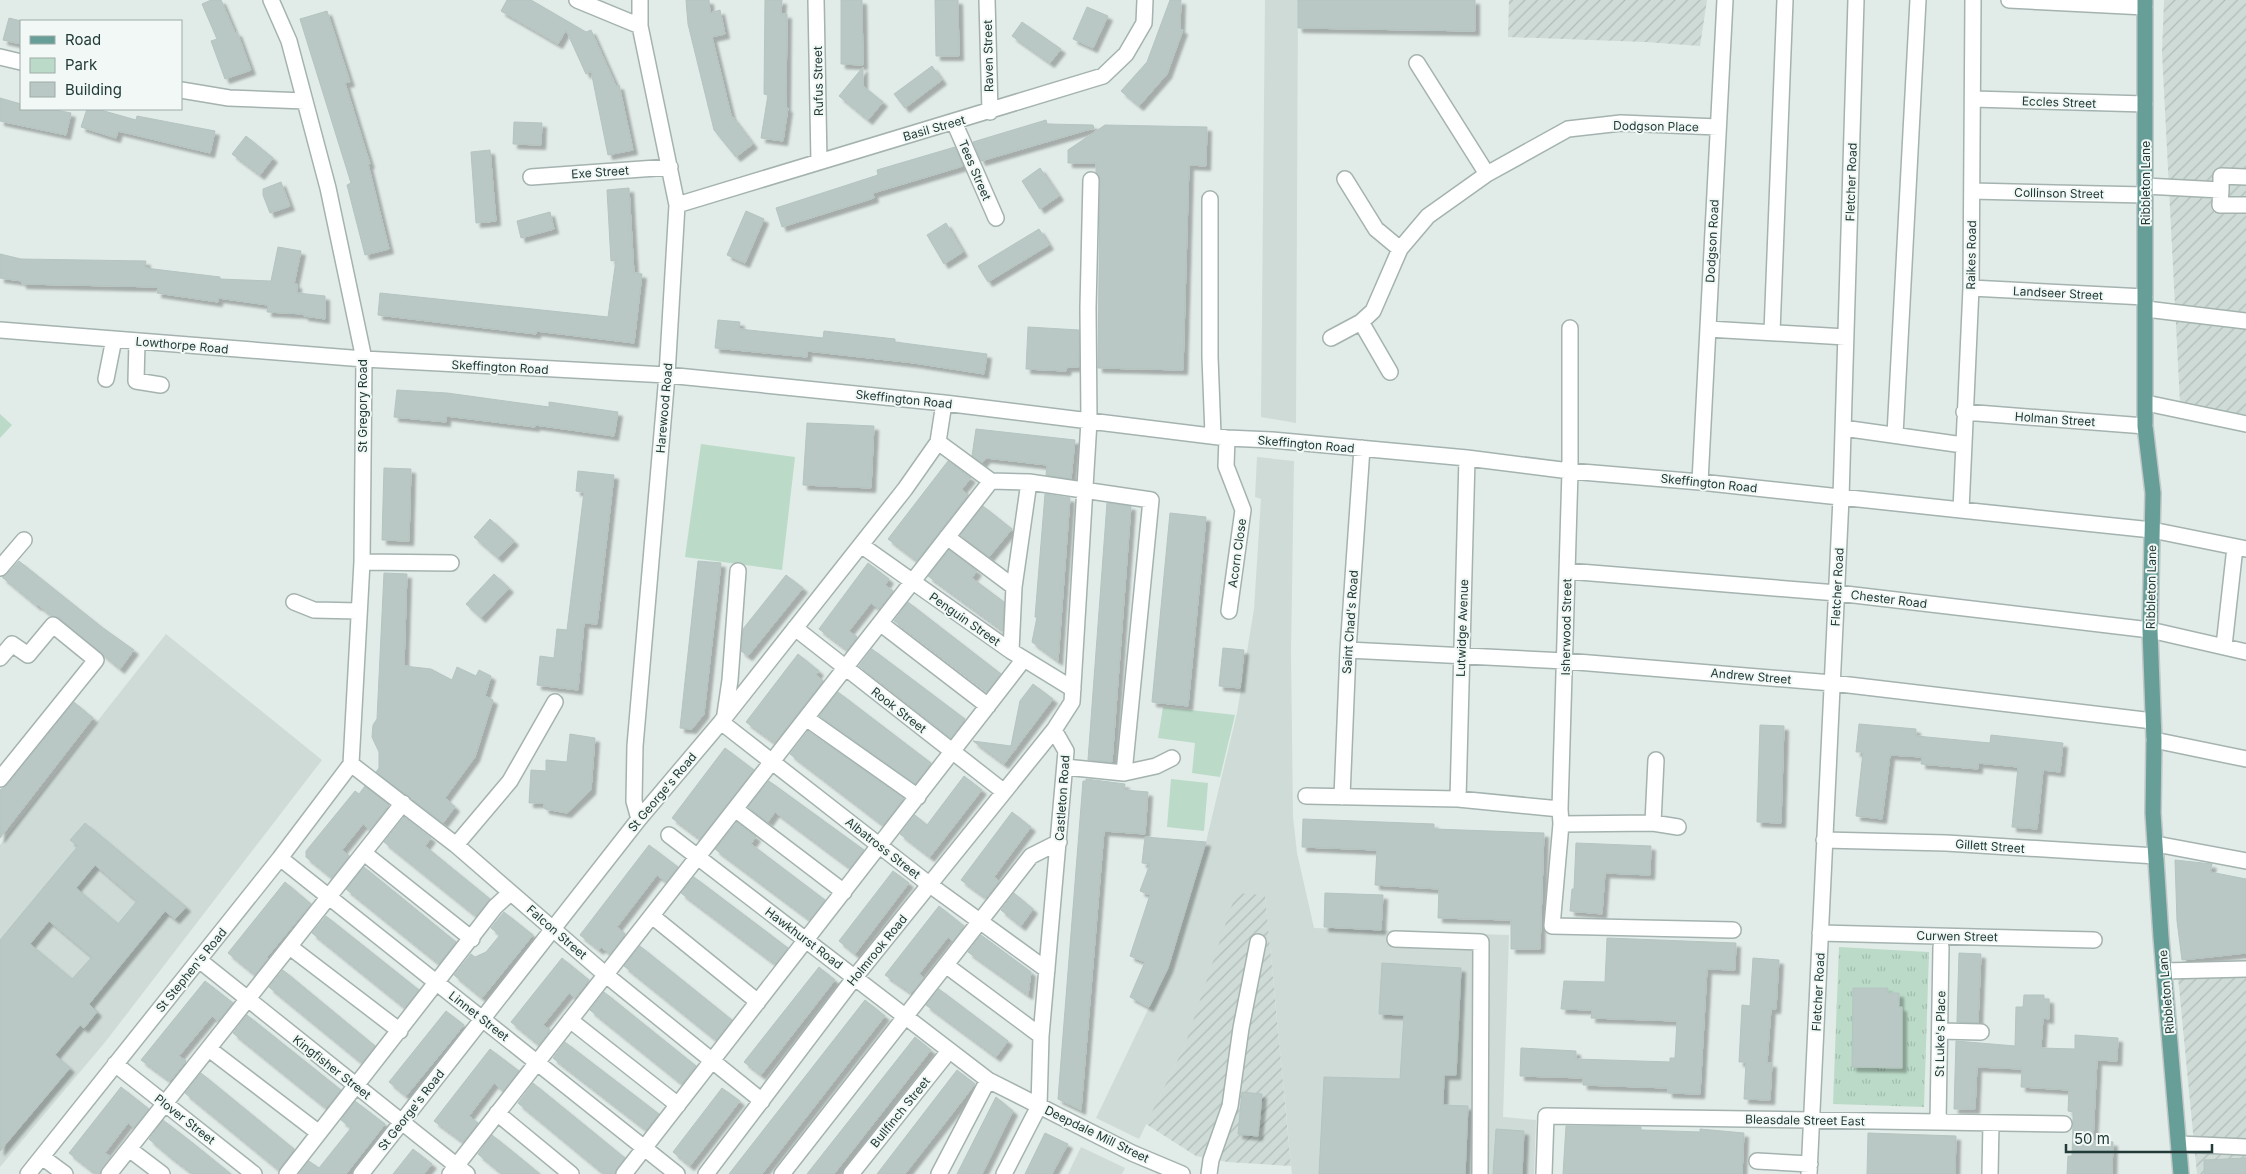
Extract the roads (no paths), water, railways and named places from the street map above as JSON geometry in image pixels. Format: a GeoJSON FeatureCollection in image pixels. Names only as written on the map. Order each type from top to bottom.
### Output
{"type":"FeatureCollection","features":[{"type":"Feature","properties":{"kind":"main road","name":"Ribbleton Lane"},"geometry":{"type":"LineString","coordinates":[[2145,3],[2145,426],[2153,493],[2150,630],[2154,740],[2153,813],[2181,1174]]}},
{"type":"Feature","properties":{"kind":"street","name":"St Gregory Road"},"geometry":{"type":"LineString","coordinates":[[271,0],[289,41],[328,188],[364,360],[362,562],[351,764]]}},
{"type":"Feature","properties":{"kind":"street"},"geometry":{"type":"LineString","coordinates":[[577,0],[640,26]]}},
{"type":"Feature","properties":{"kind":"street","name":"Harewood Road"},"geometry":{"type":"LineString","coordinates":[[639,819],[634,801],[635,746],[667,376],[677,206],[640,26],[640,0]]}},
{"type":"Feature","properties":{"kind":"street","name":"Rufus Street"},"geometry":{"type":"LineString","coordinates":[[816,0],[819,162]]}},
{"type":"Feature","properties":{"kind":"street","name":"Raven Street"},"geometry":{"type":"LineString","coordinates":[[987,0],[990,112]]}},
{"type":"Feature","properties":{"kind":"street","name":"Basil Street"},"geometry":{"type":"LineString","coordinates":[[677,206],[1104,76],[1126,54],[1144,23],[1145,0]]}},
{"type":"Feature","properties":{"kind":"street","name":"Dodgson Road"},"geometry":{"type":"LineString","coordinates":[[1700,482],[1725,0]]}},
{"type":"Feature","properties":{"kind":"street"},"geometry":{"type":"LineString","coordinates":[[1772,332],[1785,0]]}},
{"type":"Feature","properties":{"kind":"street","name":"Fletcher Road"},"geometry":{"type":"LineString","coordinates":[[1809,1169],[1837,593],[1856,0]]}},
{"type":"Feature","properties":{"kind":"street"},"geometry":{"type":"LineString","coordinates":[[1895,435],[1918,0]]}},
{"type":"Feature","properties":{"kind":"street","name":"Raikes Road"},"geometry":{"type":"LineString","coordinates":[[1961,510],[1971,288],[1973,0]]}},
{"type":"Feature","properties":{"kind":"street"},"geometry":{"type":"LineString","coordinates":[[2008,0],[2145,3]]}},
{"type":"Feature","properties":{"kind":"street"},"geometry":{"type":"LineString","coordinates":[[0,57],[20,62]]}},
{"type":"Feature","properties":{"kind":"street"},"geometry":{"type":"LineString","coordinates":[[1417,63],[1487,174]]}},
{"type":"Feature","properties":{"kind":"street"},"geometry":{"type":"LineString","coordinates":[[182,90],[229,98],[305,101]]}},
{"type":"Feature","properties":{"kind":"street","name":"Eccles Street"},"geometry":{"type":"LineString","coordinates":[[1973,100],[2145,104]]}},
{"type":"Feature","properties":{"kind":"street","name":"Tees Street"},"geometry":{"type":"LineString","coordinates":[[954,122],[996,218]]}},
{"type":"Feature","properties":{"kind":"street","name":"Dodgson Place"},"geometry":{"type":"LineString","coordinates":[[1331,338],[1361,322],[1373,311],[1400,249],[1428,216],[1487,174],[1568,129],[1621,124],[1718,127]]}},
{"type":"Feature","properties":{"kind":"street","name":"Exe Street"},"geometry":{"type":"LineString","coordinates":[[531,177],[670,167]]}},
{"type":"Feature","properties":{"kind":"street"},"geometry":{"type":"LineString","coordinates":[[2246,177],[2221,176],[2220,190],[2220,205],[2246,205]]}},
{"type":"Feature","properties":{"kind":"street"},"geometry":{"type":"LineString","coordinates":[[1345,179],[1376,229],[1400,249]]}},
{"type":"Feature","properties":{"kind":"street"},"geometry":{"type":"LineString","coordinates":[[1054,730],[1072,702],[1073,689],[1089,421],[1088,308],[1091,180]]}},
{"type":"Feature","properties":{"kind":"street","name":"Collinson Street"},"geometry":{"type":"LineString","coordinates":[[1972,191],[2220,190]]}},
{"type":"Feature","properties":{"kind":"street","name":"Acorn Close"},"geometry":{"type":"LineString","coordinates":[[1210,199],[1210,358],[1220,436],[1226,466],[1243,510],[1229,611]]}},
{"type":"Feature","properties":{"kind":"street","name":"Landseer Street"},"geometry":{"type":"LineString","coordinates":[[1971,288],[2146,303],[2246,321]]}},
{"type":"Feature","properties":{"kind":"street"},"geometry":{"type":"LineString","coordinates":[[1361,322],[1390,372]]}},
{"type":"Feature","properties":{"kind":"street","name":"Isherwood Street"},"geometry":{"type":"LineString","coordinates":[[1570,328],[1570,471],[1566,661],[1561,817],[1552,926],[1733,930]]}},
{"type":"Feature","properties":{"kind":"street"},"geometry":{"type":"LineString","coordinates":[[1708,329],[1846,336]]}},
{"type":"Feature","properties":{"kind":"street","name":"Lowthorpe Road"},"geometry":{"type":"LineString","coordinates":[[0,330],[364,360]]}},
{"type":"Feature","properties":{"kind":"street"},"geometry":{"type":"LineString","coordinates":[[106,379],[114,339]]}},
{"type":"Feature","properties":{"kind":"street"},"geometry":{"type":"LineString","coordinates":[[137,341],[136,381],[161,385]]}},
{"type":"Feature","properties":{"kind":"street","name":"Skeffington Road"},"geometry":{"type":"LineString","coordinates":[[364,360],[667,376],[944,403],[1220,436],[1467,458],[1570,471],[1700,482],[2152,530],[2241,548]]}},
{"type":"Feature","properties":{"kind":"street","name":"St George's Road"},"geometry":{"type":"LineString","coordinates":[[361,1174],[639,819],[723,719],[861,545],[938,442],[944,403]]}},
{"type":"Feature","properties":{"kind":"street"},"geometry":{"type":"LineString","coordinates":[[2146,403],[2246,424]]}},
{"type":"Feature","properties":{"kind":"street","name":"Holman Street"},"geometry":{"type":"LineString","coordinates":[[1964,412],[2145,426]]}},
{"type":"Feature","properties":{"kind":"street"},"geometry":{"type":"LineString","coordinates":[[1843,428],[1963,445]]}},
{"type":"Feature","properties":{"kind":"street"},"geometry":{"type":"LineString","coordinates":[[938,442],[991,481],[1029,482],[1151,500],[1124,772]]}},
{"type":"Feature","properties":{"kind":"street","name":"Saint Chad's Road"},"geometry":{"type":"LineString","coordinates":[[1342,797],[1348,650],[1362,448]]}},
{"type":"Feature","properties":{"kind":"street","name":"Lutwidge Avenue"},"geometry":{"type":"LineString","coordinates":[[1458,799],[1460,655],[1467,458]]}},
{"type":"Feature","properties":{"kind":"street"},"geometry":{"type":"LineString","coordinates":[[458,1171],[497,1113],[991,481]]}},
{"type":"Feature","properties":{"kind":"street"},"geometry":{"type":"LineString","coordinates":[[1011,651],[1014,587],[1029,482]]}},
{"type":"Feature","properties":{"kind":"street"},"geometry":{"type":"LineString","coordinates":[[947,537],[1014,587]]}},
{"type":"Feature","properties":{"kind":"street"},"geometry":{"type":"LineString","coordinates":[[0,568],[24,540]]}},
{"type":"Feature","properties":{"kind":"street","name":"Penguin Street"},"geometry":{"type":"LineString","coordinates":[[861,545],[1011,651],[1073,689]]}},
{"type":"Feature","properties":{"kind":"street"},"geometry":{"type":"LineString","coordinates":[[2224,646],[2241,548]]}},
{"type":"Feature","properties":{"kind":"street"},"geometry":{"type":"LineString","coordinates":[[362,562],[451,563]]}},
{"type":"Feature","properties":{"kind":"street"},"geometry":{"type":"LineString","coordinates":[[723,719],[730,680],[738,571]]}},
{"type":"Feature","properties":{"kind":"street","name":"Chester Road"},"geometry":{"type":"LineString","coordinates":[[1567,571],[1837,593],[2150,630],[2245,652]]}},
{"type":"Feature","properties":{"kind":"street"},"geometry":{"type":"LineString","coordinates":[[294,602],[314,610],[358,611]]}},
{"type":"Feature","properties":{"kind":"street"},"geometry":{"type":"LineString","coordinates":[[880,623],[988,706]]}},
{"type":"Feature","properties":{"kind":"street"},"geometry":{"type":"LineString","coordinates":[[0,658],[12,644],[28,655],[53,625],[96,660],[0,779]]}},
{"type":"Feature","properties":{"kind":"street","name":"Rook Street"},"geometry":{"type":"LineString","coordinates":[[795,628],[1004,791]]}},
{"type":"Feature","properties":{"kind":"street","name":"Andrew Street"},"geometry":{"type":"LineString","coordinates":[[1348,650],[1566,661],[1832,683],[2153,721]]}},
{"type":"Feature","properties":{"kind":"street"},"geometry":{"type":"LineString","coordinates":[[624,1174],[1024,659]]}},
{"type":"Feature","properties":{"kind":"street"},"geometry":{"type":"LineString","coordinates":[[456,845],[510,781],[555,702]]}},
{"type":"Feature","properties":{"kind":"street"},"geometry":{"type":"LineString","coordinates":[[806,718],[918,797]]}},
{"type":"Feature","properties":{"kind":"street","name":"Albatross Street"},"geometry":{"type":"LineString","coordinates":[[723,719],[772,762],[930,885],[1047,970]]}},
{"type":"Feature","properties":{"kind":"street","name":"Castleton Road"},"geometry":{"type":"LineString","coordinates":[[1004,1174],[1039,1106],[1041,1036],[1066,751],[1054,730]]}},
{"type":"Feature","properties":{"kind":"street","name":"Holmrook Road"},"geometry":{"type":"LineString","coordinates":[[706,1174],[855,978],[1054,730]]}},
{"type":"Feature","properties":{"kind":"street"},"geometry":{"type":"LineString","coordinates":[[2154,740],[2246,759]]}},
{"type":"Feature","properties":{"kind":"street"},"geometry":{"type":"LineString","coordinates":[[1065,767],[1124,772],[1156,766],[1172,758]]}},
{"type":"Feature","properties":{"kind":"street"},"geometry":{"type":"LineString","coordinates":[[1653,823],[1656,760]]}},
{"type":"Feature","properties":{"kind":"street","name":"Falcon Street"},"geometry":{"type":"LineString","coordinates":[[351,764],[456,845],[606,975],[762,1101]]}},
{"type":"Feature","properties":{"kind":"street","name":"St Stephen's Road"},"geometry":{"type":"LineString","coordinates":[[28,1174],[280,858],[351,764]]}},
{"type":"Feature","properties":{"kind":"street"},"geometry":{"type":"LineString","coordinates":[[1306,796],[1458,799],[1561,817],[1653,823],[1678,827]]}},
{"type":"Feature","properties":{"kind":"street"},"geometry":{"type":"LineString","coordinates":[[109,1174],[402,803]]}},
{"type":"Feature","properties":{"kind":"street"},"geometry":{"type":"LineString","coordinates":[[735,809],[844,892]]}},
{"type":"Feature","properties":{"kind":"street","name":"Hawkhurst Road"},"geometry":{"type":"LineString","coordinates":[[669,835],[988,1080],[1039,1106]]}},
{"type":"Feature","properties":{"kind":"street","name":"Gillett Street"},"geometry":{"type":"LineString","coordinates":[[1824,840],[2156,850],[2246,861]]}},
{"type":"Feature","properties":{"kind":"street"},"geometry":{"type":"LineString","coordinates":[[782,1174],[947,966],[1031,856],[1059,842]]}},
{"type":"Feature","properties":{"kind":"street"},"geometry":{"type":"LineString","coordinates":[[364,853],[472,938]]}},
{"type":"Feature","properties":{"kind":"street","name":"Linnet Street"},"geometry":{"type":"LineString","coordinates":[[280,858],[677,1174]]}},
{"type":"Feature","properties":{"kind":"street"},"geometry":{"type":"LineString","coordinates":[[287,1174],[496,907],[510,893]]}},
{"type":"Feature","properties":{"kind":"street"},"geometry":{"type":"LineString","coordinates":[[652,916],[758,1002]]}},
{"type":"Feature","properties":{"kind":"street","name":"Curwen Street"},"geometry":{"type":"LineString","coordinates":[[1820,933],[2094,940]]}},
{"type":"Feature","properties":{"kind":"street"},"geometry":{"type":"LineString","coordinates":[[1395,939],[1481,942],[1480,1174]]}},
{"type":"Feature","properties":{"kind":"street"},"geometry":{"type":"LineString","coordinates":[[1209,1174],[1211,1160],[1230,1106],[1240,1028],[1258,942]]}},
{"type":"Feature","properties":{"kind":"street","name":"St Luke's Place"},"geometry":{"type":"LineString","coordinates":[[1938,1122],[1941,946]]}},
{"type":"Feature","properties":{"kind":"street"},"geometry":{"type":"LineString","coordinates":[[290,947],[400,1032]]}},
{"type":"Feature","properties":{"kind":"street","name":"Kingfisher Street"},"geometry":{"type":"LineString","coordinates":[[199,960],[416,1133],[458,1171]]}},
{"type":"Feature","properties":{"kind":"street"},"geometry":{"type":"LineString","coordinates":[[947,966],[1041,1036]]}},
{"type":"Feature","properties":{"kind":"street"},"geometry":{"type":"LineString","coordinates":[[2164,971],[2246,969]]}},
{"type":"Feature","properties":{"kind":"street"},"geometry":{"type":"LineString","coordinates":[[570,1020],[678,1105]]}},
{"type":"Feature","properties":{"kind":"street"},"geometry":{"type":"LineString","coordinates":[[1940,1031],[1982,1032]]}},
{"type":"Feature","properties":{"kind":"street"},"geometry":{"type":"LineString","coordinates":[[209,1049],[319,1133]]}},
{"type":"Feature","properties":{"kind":"street","name":"Bullfinch Street"},"geometry":{"type":"LineString","coordinates":[[850,1174],[949,1051]]}},
{"type":"Feature","properties":{"kind":"street","name":"Plover Street"},"geometry":{"type":"LineString","coordinates":[[116,1064],[254,1174]]}},
{"type":"Feature","properties":{"kind":"street"},"geometry":{"type":"LineString","coordinates":[[940,1174],[988,1080]]}},
{"type":"Feature","properties":{"kind":"street","name":"Deepdale Mill Street"},"geometry":{"type":"LineString","coordinates":[[1039,1106],[1132,1153],[1182,1174]]}},
{"type":"Feature","properties":{"kind":"street"},"geometry":{"type":"LineString","coordinates":[[497,1113],[571,1174]]}},
{"type":"Feature","properties":{"kind":"street","name":"Bleasdale Street East"},"geometry":{"type":"LineString","coordinates":[[1544,1174],[1546,1116],[2064,1124]]}},
{"type":"Feature","properties":{"kind":"street"},"geometry":{"type":"LineString","coordinates":[[1990,1174],[1991,1123]]}},
{"type":"Feature","properties":{"kind":"street"},"geometry":{"type":"LineString","coordinates":[[2180,1144],[2246,1147]]}},
{"type":"Feature","properties":{"kind":"street"},"geometry":{"type":"LineString","coordinates":[[129,1149],[162,1174]]}},
{"type":"Feature","properties":{"kind":"street"},"geometry":{"type":"LineString","coordinates":[[42,1157],[65,1174]]}},
{"type":"Feature","properties":{"kind":"street"},"geometry":{"type":"LineString","coordinates":[[1757,1161],[1809,1169]]}}]}
